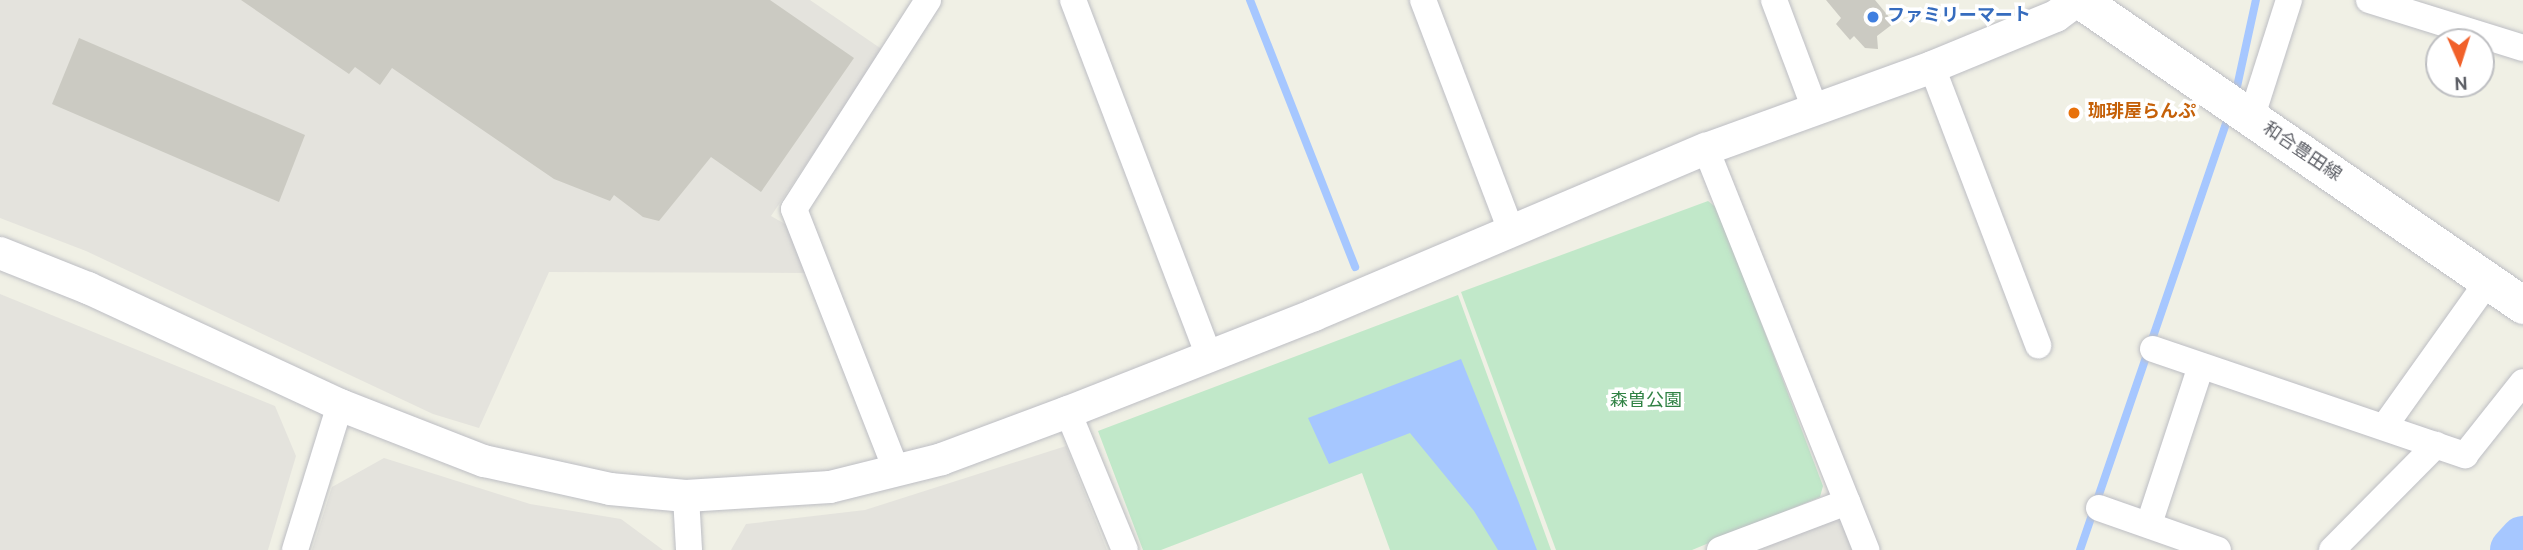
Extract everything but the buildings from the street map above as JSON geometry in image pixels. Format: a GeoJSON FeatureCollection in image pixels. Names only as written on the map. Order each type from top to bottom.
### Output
{"type":"FeatureCollection","features":[{"type":"Feature","properties":{"kind":"main road","name":"和合豊田線"},"geometry":{"type":"LineString","coordinates":[[2078,0],[2523,305]]}},
{"type":"Feature","properties":{"kind":"street"},"geometry":{"type":"LineString","coordinates":[[897,472],[794,209],[928,0]]}},
{"type":"Feature","properties":{"kind":"street"},"geometry":{"type":"LineString","coordinates":[[1073,0],[1209,357]]}},
{"type":"Feature","properties":{"kind":"street"},"geometry":{"type":"LineString","coordinates":[[1423,0],[1510,228]]}},
{"type":"Feature","properties":{"kind":"street"},"geometry":{"type":"LineString","coordinates":[[1774,0],[1815,109]]}},
{"type":"Feature","properties":{"kind":"street"},"geometry":{"type":"LineString","coordinates":[[0,253],[88,288],[340,405],[432,444],[546,477],[686,496],[817,488],[897,472],[1068,412],[1209,357],[1510,228],[1706,149],[1932,67],[2056,16],[2078,0]]}},
{"type":"Feature","properties":{"kind":"street"},"geometry":{"type":"LineString","coordinates":[[2250,119],[2289,0]]}},
{"type":"Feature","properties":{"kind":"street"},"geometry":{"type":"LineString","coordinates":[[2370,0],[2523,48]]}},
{"type":"Feature","properties":{"kind":"street"},"geometry":{"type":"LineString","coordinates":[[1932,67],[2038,345]]}},
{"type":"Feature","properties":{"kind":"street"},"geometry":{"type":"LineString","coordinates":[[1706,149],[1866,550]]}},
{"type":"Feature","properties":{"kind":"street"},"geometry":{"type":"LineString","coordinates":[[2384,427],[2488,281]]}},
{"type":"Feature","properties":{"kind":"street"},"geometry":{"type":"LineString","coordinates":[[2153,349],[2465,455],[2523,382]]}},
{"type":"Feature","properties":{"kind":"street"},"geometry":{"type":"LineString","coordinates":[[2149,524],[2201,366]]}},
{"type":"Feature","properties":{"kind":"street"},"geometry":{"type":"LineString","coordinates":[[295,550],[340,405]]}},
{"type":"Feature","properties":{"kind":"street"},"geometry":{"type":"LineString","coordinates":[[1068,412],[1125,550]]}},
{"type":"Feature","properties":{"kind":"street"},"geometry":{"type":"LineString","coordinates":[[2332,550],[2436,445]]}},
{"type":"Feature","properties":{"kind":"street"},"geometry":{"type":"LineString","coordinates":[[686,496],[689,550]]}},
{"type":"Feature","properties":{"kind":"street"},"geometry":{"type":"LineString","coordinates":[[1720,550],[1847,502]]}},
{"type":"Feature","properties":{"kind":"street"},"geometry":{"type":"LineString","coordinates":[[2099,508],[2218,550]]}},
{"type":"Feature","properties":{"kind":"shaded area"},"geometry":{"type":"Polygon","coordinates":[[[0,0],[810,0],[883,50],[771,216],[792,228],[808,273],[549,272],[479,428],[433,414],[86,251],[0,218],[0,0]]]}},
{"type":"Feature","properties":{"kind":"shaded area"},"geometry":{"type":"Polygon","coordinates":[[[0,294],[275,406],[296,456],[268,550],[0,550],[0,294]]]}},
{"type":"Feature","properties":{"kind":"shaded area"},"geometry":{"type":"Polygon","coordinates":[[[1066,446],[1107,550],[731,550],[746,524],[865,510],[1066,446]]]}},
{"type":"Feature","properties":{"kind":"shaded area"},"geometry":{"type":"Polygon","coordinates":[[[384,458],[530,504],[621,519],[663,550],[312,550],[332,487],[384,458]]]}},
{"type":"Feature","properties":{"kind":"shaded area"},"geometry":{"type":"Polygon","coordinates":[[[1835,520],[1849,522],[1859,550],[1757,550],[1835,520]]]}},
{"type":"Feature","properties":{"kind":"green space","name":"森曽公園"},"geometry":{"type":"Polygon","coordinates":[[[1708,201],[1718,209],[1823,486],[1820,497],[1692,550],[1556,550],[1461,292],[1708,201]]]}},
{"type":"Feature","properties":{"kind":"green space"},"geometry":{"type":"Polygon","coordinates":[[[1458,295],[1551,550],[1390,550],[1362,473],[1161,550],[1143,550],[1098,431],[1458,295]]]}},
{"type":"Feature","properties":{"kind":"water"},"geometry":{"type":"Polygon","coordinates":[[[1461,359],[1537,550],[1498,550],[1474,511],[1410,433],[1329,464],[1308,418],[1461,359]]]}},
{"type":"Feature","properties":{"kind":"waterway"},"geometry":{"type":"LineString","coordinates":[[1250,0],[1355,267]]}},
{"type":"Feature","properties":{"kind":"waterway"},"geometry":{"type":"LineString","coordinates":[[2235,96],[2256,0]]}},
{"type":"Feature","properties":{"kind":"waterway"},"geometry":{"type":"LineString","coordinates":[[2080,550],[2229,115]]}},
{"type":"Feature","properties":{"kind":"waterway"},"geometry":{"type":"LineString","coordinates":[[2513,550],[2523,539]]}},
{"type":"Feature","properties":{"kind":"place","name":"ファミリーマート"},"geometry":{"type":"Point","coordinates":[1873,17]}},
{"type":"Feature","properties":{"kind":"place","name":"珈琲屋らんぷ"},"geometry":{"type":"Point","coordinates":[2074,113]}}]}
